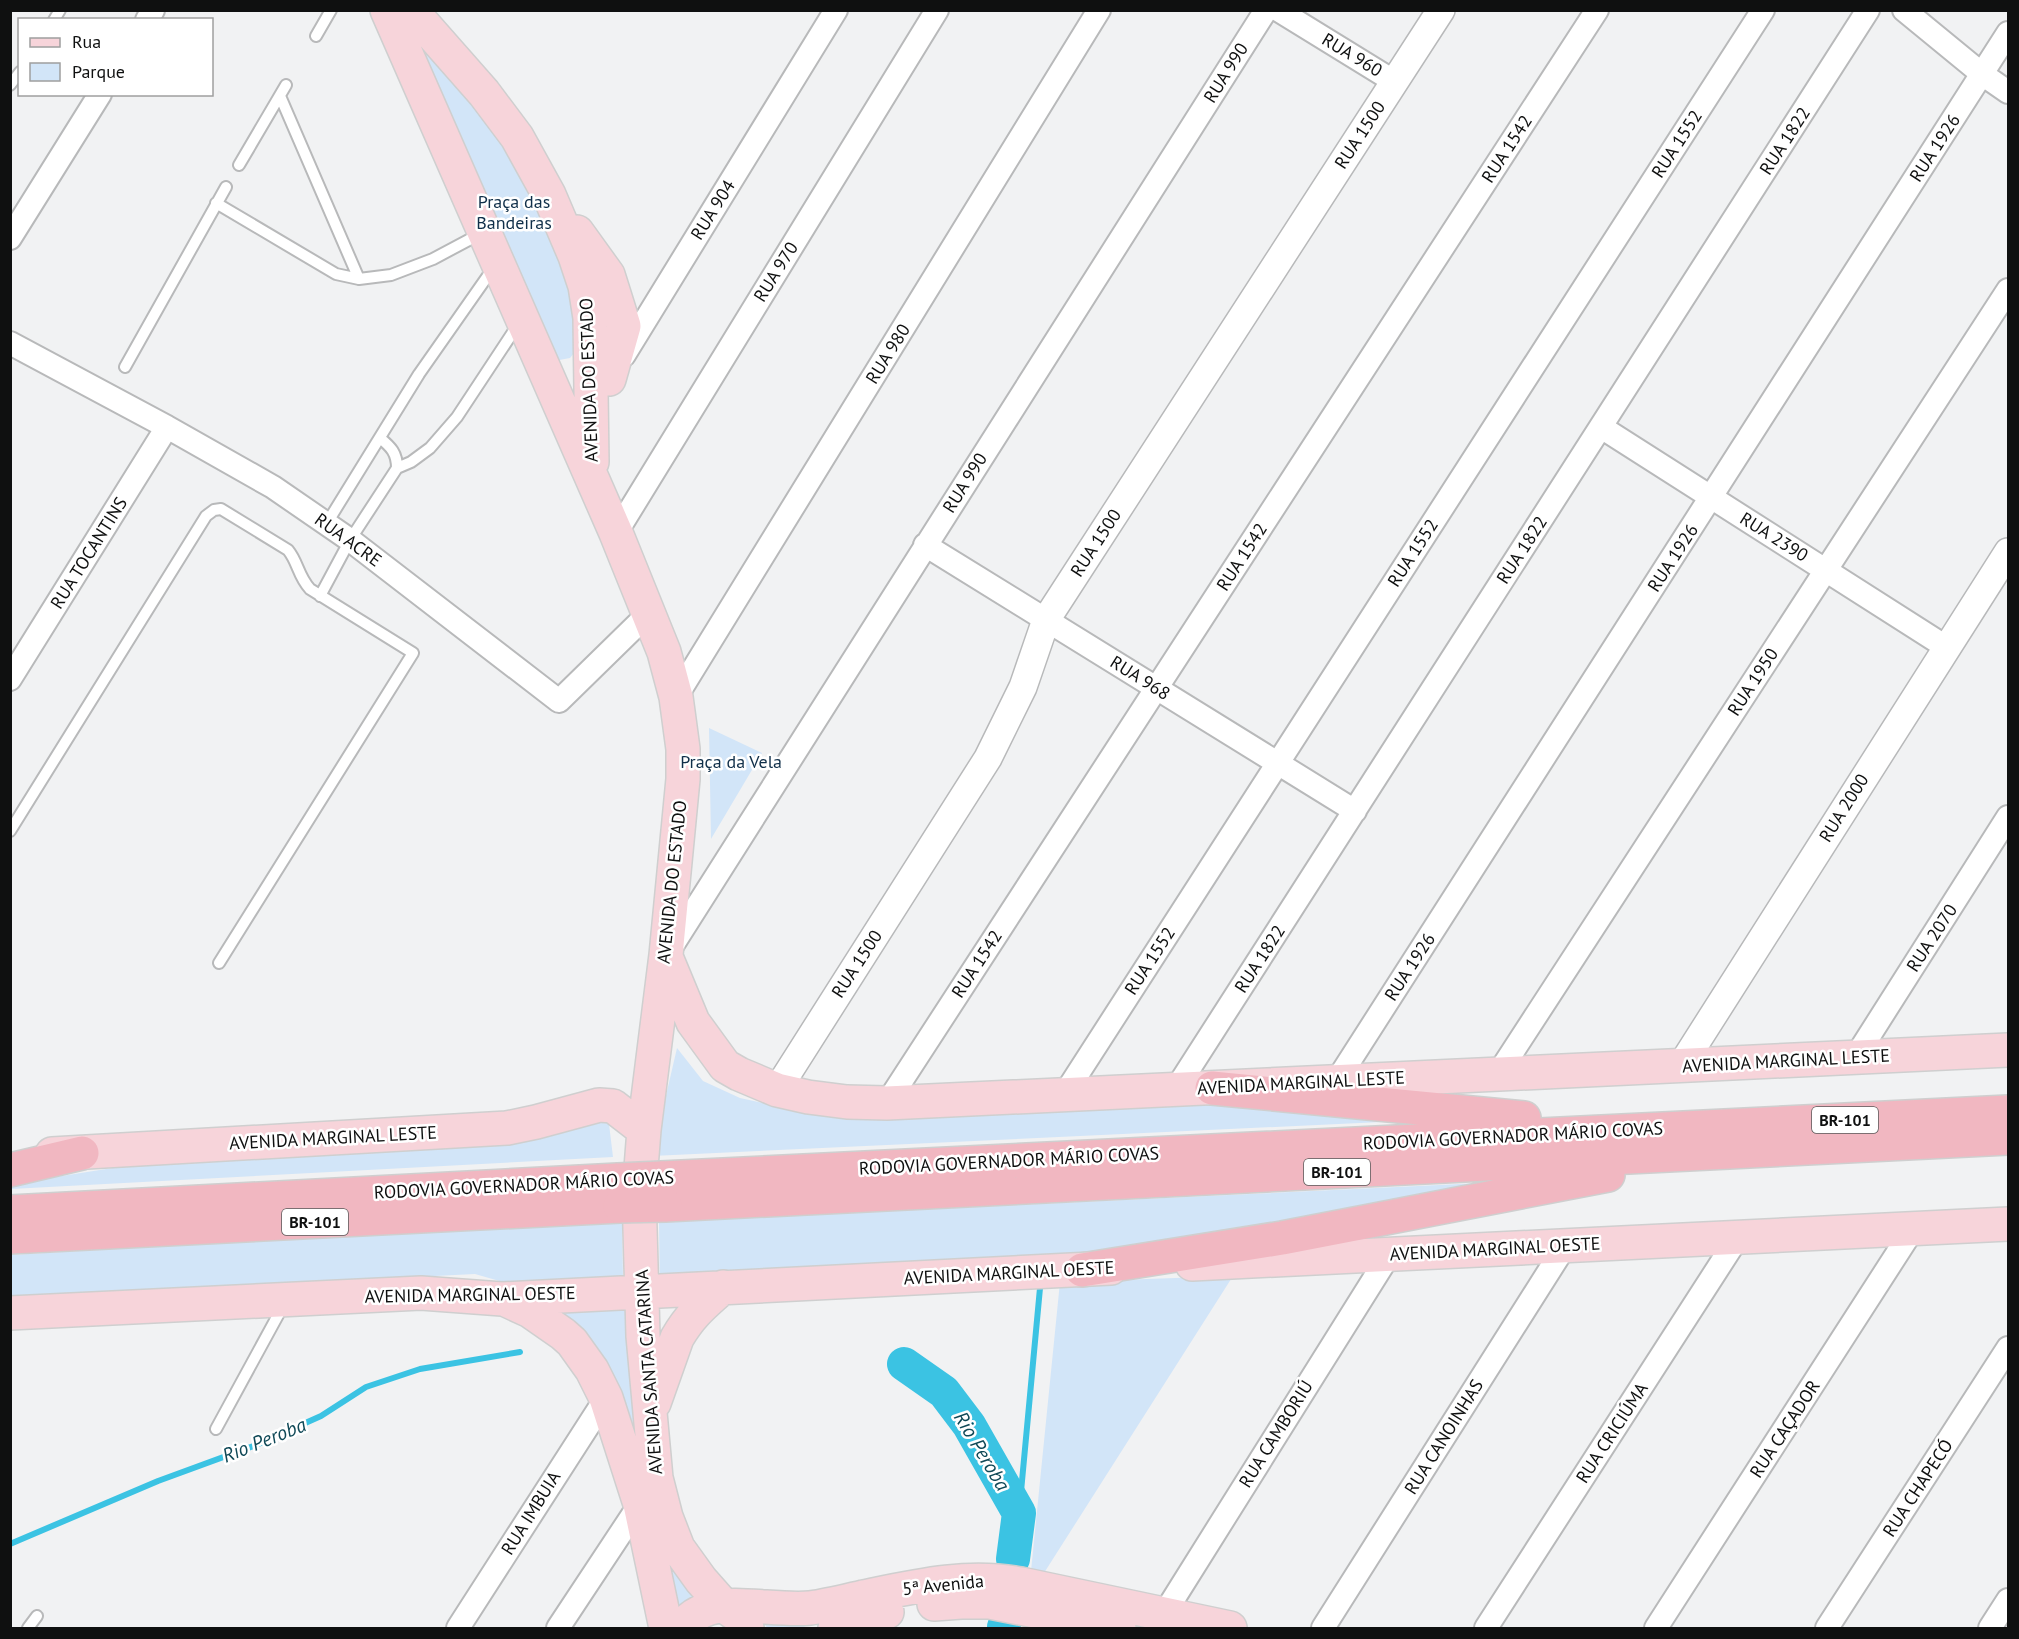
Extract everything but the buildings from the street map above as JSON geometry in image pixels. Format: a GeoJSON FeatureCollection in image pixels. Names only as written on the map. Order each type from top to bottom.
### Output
{"type":"FeatureCollection","features":[{"type":"Feature","properties":{"kind":"highway"},"geometry":{"type":"LineString","coordinates":[[1212,1088],[1496,1116],[1691,1128]]}},
{"type":"Feature","properties":{"kind":"highway","name":"RODOVIA GOVERNADOR MÁRIO COVAS"},"geometry":{"type":"LineString","coordinates":[[10,1237],[641,1192],[1691,1128],[2008,1112]]}},
{"type":"Feature","properties":{"kind":"highway","name":"RODOVIA GOVERNADOR MÁRIO COVAS"},"geometry":{"type":"LineString","coordinates":[[10,1212],[641,1192],[1712,1153],[2008,1138]]}},
{"type":"Feature","properties":{"kind":"highway"},"geometry":{"type":"LineString","coordinates":[[10,1170],[82,1153]]}},
{"type":"Feature","properties":{"kind":"highway"},"geometry":{"type":"LineString","coordinates":[[1082,1269],[1293,1235],[1712,1153]]}},
{"type":"Feature","properties":{"kind":"main road","name":"AVENIDA DO ESTADO"},"geometry":{"type":"LineString","coordinates":[[387,10],[616,533],[664,652],[676,697],[683,749],[682,779],[666,955],[644,1130],[641,1192]]}},
{"type":"Feature","properties":{"kind":"main road","name":"AVENIDA DO ESTADO"},"geometry":{"type":"LineString","coordinates":[[411,10],[484,93],[517,137],[549,195],[575,256],[585,286],[590,318],[592,479]]}},
{"type":"Feature","properties":{"kind":"main road"},"geometry":{"type":"LineString","coordinates":[[549,195],[608,275],[624,326],[609,379]]}},
{"type":"Feature","properties":{"kind":"main road","name":"AVENIDA MARGINAL LESTE"},"geometry":{"type":"LineString","coordinates":[[666,955],[693,1022],[725,1065],[739,1074],[777,1090],[818,1098],[887,1103],[2008,1050]]}},
{"type":"Feature","properties":{"kind":"main road","name":"AVENIDA MARGINAL LESTE"},"geometry":{"type":"LineString","coordinates":[[10,1155],[82,1153],[507,1128],[599,1105],[613,1106],[644,1130]]}},
{"type":"Feature","properties":{"kind":"main road","name":"AVENIDA SANTA CATARINA"},"geometry":{"type":"LineString","coordinates":[[641,1192],[641,1291],[656,1478],[666,1517],[678,1548],[701,1580],[724,1606],[740,1617],[747,1629]]}},
{"type":"Feature","properties":{"kind":"main road","name":"AVENIDA MARGINAL OESTE"},"geometry":{"type":"LineString","coordinates":[[10,1313],[421,1293],[502,1299],[2008,1224]]}},
{"type":"Feature","properties":{"kind":"main road"},"geometry":{"type":"LineString","coordinates":[[650,1414],[676,1338],[690,1315],[723,1287]]}},
{"type":"Feature","properties":{"kind":"main road","name":"AVENIDA SANTA CATARINA"},"geometry":{"type":"LineString","coordinates":[[502,1299],[530,1311],[572,1342],[592,1370],[606,1398],[640,1504],[666,1629]]}},
{"type":"Feature","properties":{"kind":"main road","name":"5ª Avenida"},"geometry":{"type":"LineString","coordinates":[[680,1629],[688,1619],[710,1608],[724,1606],[810,1608],[932,1583],[978,1579],[1021,1584],[1230,1629]]}},
{"type":"Feature","properties":{"kind":"main road","name":"5ª Avenida"},"geometry":{"type":"LineString","coordinates":[[835,1629],[874,1615],[917,1606],[961,1602],[990,1602],[1119,1629]]}},
{"type":"Feature","properties":{"kind":"street","name":"RUA 904"},"geometry":{"type":"LineString","coordinates":[[590,410],[836,10]]}},
{"type":"Feature","properties":{"kind":"street","name":"RUA 970"},"geometry":{"type":"LineString","coordinates":[[616,533],[937,10]]}},
{"type":"Feature","properties":{"kind":"street","name":"RUA 980"},"geometry":{"type":"LineString","coordinates":[[676,697],[1099,10]]}},
{"type":"Feature","properties":{"kind":"street","name":"RUA 990"},"geometry":{"type":"LineString","coordinates":[[666,955],[1266,10]]}},
{"type":"Feature","properties":{"kind":"street","name":"RUA 960"},"geometry":{"type":"LineString","coordinates":[[1278,10],[1395,82]]}},
{"type":"Feature","properties":{"kind":"street","name":"RUA 1500"},"geometry":{"type":"LineString","coordinates":[[777,1090],[988,758],[1023,687],[1046,620],[1441,10]]}},
{"type":"Feature","properties":{"kind":"street","name":"RUA 1542"},"geometry":{"type":"LineString","coordinates":[[887,1103],[1597,10]]}},
{"type":"Feature","properties":{"kind":"street","name":"RUA 1552"},"geometry":{"type":"LineString","coordinates":[[1064,1095],[1763,10]]}},
{"type":"Feature","properties":{"kind":"street","name":"RUA 1822"},"geometry":{"type":"LineString","coordinates":[[1176,1089],[1868,10]]}},
{"type":"Feature","properties":{"kind":"street"},"geometry":{"type":"LineString","coordinates":[[1904,10],[1982,74],[2008,92]]}},
{"type":"Feature","properties":{"kind":"street","name":"RUA 1926"},"geometry":{"type":"LineString","coordinates":[[1336,1082],[2008,33]]}},
{"type":"Feature","properties":{"kind":"street"},"geometry":{"type":"LineString","coordinates":[[10,238],[99,96]]}},
{"type":"Feature","properties":{"kind":"street","name":"RUA 1950"},"geometry":{"type":"LineString","coordinates":[[1498,1074],[2008,290]]}},
{"type":"Feature","properties":{"kind":"street","name":"RUA ACRE"},"geometry":{"type":"LineString","coordinates":[[10,343],[273,487],[350,540],[559,701],[649,613]]}},
{"type":"Feature","properties":{"kind":"street","name":"RUA TOCANTINS"},"geometry":{"type":"LineString","coordinates":[[10,680],[167,427]]}},
{"type":"Feature","properties":{"kind":"street","name":"RUA 2390"},"geometry":{"type":"LineString","coordinates":[[1601,427],[1946,647]]}},
{"type":"Feature","properties":{"kind":"street","name":"RUA 968"},"geometry":{"type":"LineString","coordinates":[[925,545],[1355,811]]}},
{"type":"Feature","properties":{"kind":"street","name":"RUA 2000"},"geometry":{"type":"LineString","coordinates":[[1681,1066],[2008,552]]}},
{"type":"Feature","properties":{"kind":"street","name":"RUA 2070"},"geometry":{"type":"LineString","coordinates":[[1855,1058],[2008,818]]}},
{"type":"Feature","properties":{"kind":"street","name":"RUA CAÇADOR"},"geometry":{"type":"LineString","coordinates":[[1656,1629],[1913,1229]]}},
{"type":"Feature","properties":{"kind":"street","name":"RUA CRICIÚMA"},"geometry":{"type":"LineString","coordinates":[[1486,1629],[1738,1237]]}},
{"type":"Feature","properties":{"kind":"street","name":"RUA CANOINHAS"},"geometry":{"type":"LineString","coordinates":[[1323,1629],[1565,1246]]}},
{"type":"Feature","properties":{"kind":"street","name":"RUA CAMBORIÚ"},"geometry":{"type":"LineString","coordinates":[[1164,1614],[1389,1255]]}},
{"type":"Feature","properties":{"kind":"street","name":"RUA CHAPECÓ"},"geometry":{"type":"LineString","coordinates":[[1827,1629],[2008,1348]]}},
{"type":"Feature","properties":{"kind":"street","name":"RUA IMBUIA"},"geometry":{"type":"LineString","coordinates":[[458,1629],[606,1398]]}},
{"type":"Feature","properties":{"kind":"street"},"geometry":{"type":"LineString","coordinates":[[558,1629],[640,1504]]}},
{"type":"Feature","properties":{"kind":"street"},"geometry":{"type":"LineString","coordinates":[[1990,1629],[2008,1600]]}},
{"type":"Feature","properties":{"kind":"lane"},"geometry":{"type":"LineString","coordinates":[[316,36],[331,10]]}},
{"type":"Feature","properties":{"kind":"lane"},"geometry":{"type":"LineString","coordinates":[[239,165],[286,85]]}},
{"type":"Feature","properties":{"kind":"lane"},"geometry":{"type":"LineString","coordinates":[[280,96],[359,279]]}},
{"type":"Feature","properties":{"kind":"lane"},"geometry":{"type":"LineString","coordinates":[[125,367],[226,187]]}},
{"type":"Feature","properties":{"kind":"lane"},"geometry":{"type":"LineString","coordinates":[[216,203],[336,274],[359,279],[391,275],[433,259],[484,232]]}},
{"type":"Feature","properties":{"kind":"lane"},"geometry":{"type":"LineString","coordinates":[[327,523],[419,374],[497,262]]}},
{"type":"Feature","properties":{"kind":"lane"},"geometry":{"type":"LineString","coordinates":[[320,596],[350,540],[397,468],[411,462],[430,448],[457,417],[522,319]]}},
{"type":"Feature","properties":{"kind":"lane"},"geometry":{"type":"LineString","coordinates":[[380,438],[391,446],[395,453],[397,468]]}},
{"type":"Feature","properties":{"kind":"lane"},"geometry":{"type":"LineString","coordinates":[[10,831],[206,516],[214,510],[221,509],[288,550],[293,556],[302,580],[320,596],[413,654],[219,963]]}},
{"type":"Feature","properties":{"kind":"lane"},"geometry":{"type":"LineString","coordinates":[[216,1429],[287,1299]]}},
{"type":"Feature","properties":{"kind":"lane"},"geometry":{"type":"LineString","coordinates":[[28,1629],[37,1616]]}},
{"type":"Feature","properties":{"kind":"green space","name":"Praça das Bandeiras"},"geometry":{"type":"Polygon","coordinates":[[[409,32],[504,137],[562,262],[578,314],[580,346],[570,358],[554,361],[409,32]]]}},
{"type":"Feature","properties":{"kind":"green space","name":"Praça da Vela"},"geometry":{"type":"Polygon","coordinates":[[[709,728],[762,753],[711,839],[709,728]]]}},
{"type":"Feature","properties":{"kind":"green space"},"geometry":{"type":"Polygon","coordinates":[[[677,1048],[703,1081],[740,1098],[785,1108],[1241,1098],[1444,1119],[652,1156],[677,1048]]]}},
{"type":"Feature","properties":{"kind":"green space"},"geometry":{"type":"Polygon","coordinates":[[[591,1115],[609,1124],[613,1157],[11,1189],[11,1184],[157,1161],[591,1115]]]}},
{"type":"Feature","properties":{"kind":"green space"},"geometry":{"type":"Polygon","coordinates":[[[1524,1181],[1087,1259],[660,1295],[659,1222],[1524,1181]]]}},
{"type":"Feature","properties":{"kind":"green space"},"geometry":{"type":"Polygon","coordinates":[[[622,1219],[623,1280],[517,1286],[475,1274],[11,1297],[11,1255],[622,1219]]]}},
{"type":"Feature","properties":{"kind":"green space"},"geometry":{"type":"Polygon","coordinates":[[[1233,1276],[1044,1573],[1031,1571],[1060,1282],[1233,1276]]]}},
{"type":"Feature","properties":{"kind":"green space"},"geometry":{"type":"Polygon","coordinates":[[[626,1301],[635,1428],[616,1385],[550,1306],[626,1301]]]}},
{"type":"Feature","properties":{"kind":"green space"},"geometry":{"type":"Polygon","coordinates":[[[658,1539],[701,1600],[675,1622],[658,1539]]]}},
{"type":"Feature","properties":{"kind":"green space"},"geometry":{"type":"Polygon","coordinates":[[[765,1624],[804,1624],[805,1628],[767,1628],[765,1624]]]}},
{"type":"Feature","properties":{"kind":"waterway"},"geometry":{"type":"LineString","coordinates":[[1019,1513],[1040,1288]]}},
{"type":"Feature","properties":{"kind":"waterway","name":"Rio Peroba"},"geometry":{"type":"LineString","coordinates":[[10,1544],[158,1481],[256,1445],[321,1416],[366,1387],[420,1369],[520,1352]]}},
{"type":"Feature","properties":{"kind":"waterway","name":"Rio Peroba"},"geometry":{"type":"LineString","coordinates":[[904,1364],[944,1392],[969,1425],[1019,1513],[1013,1559]]}}]}
